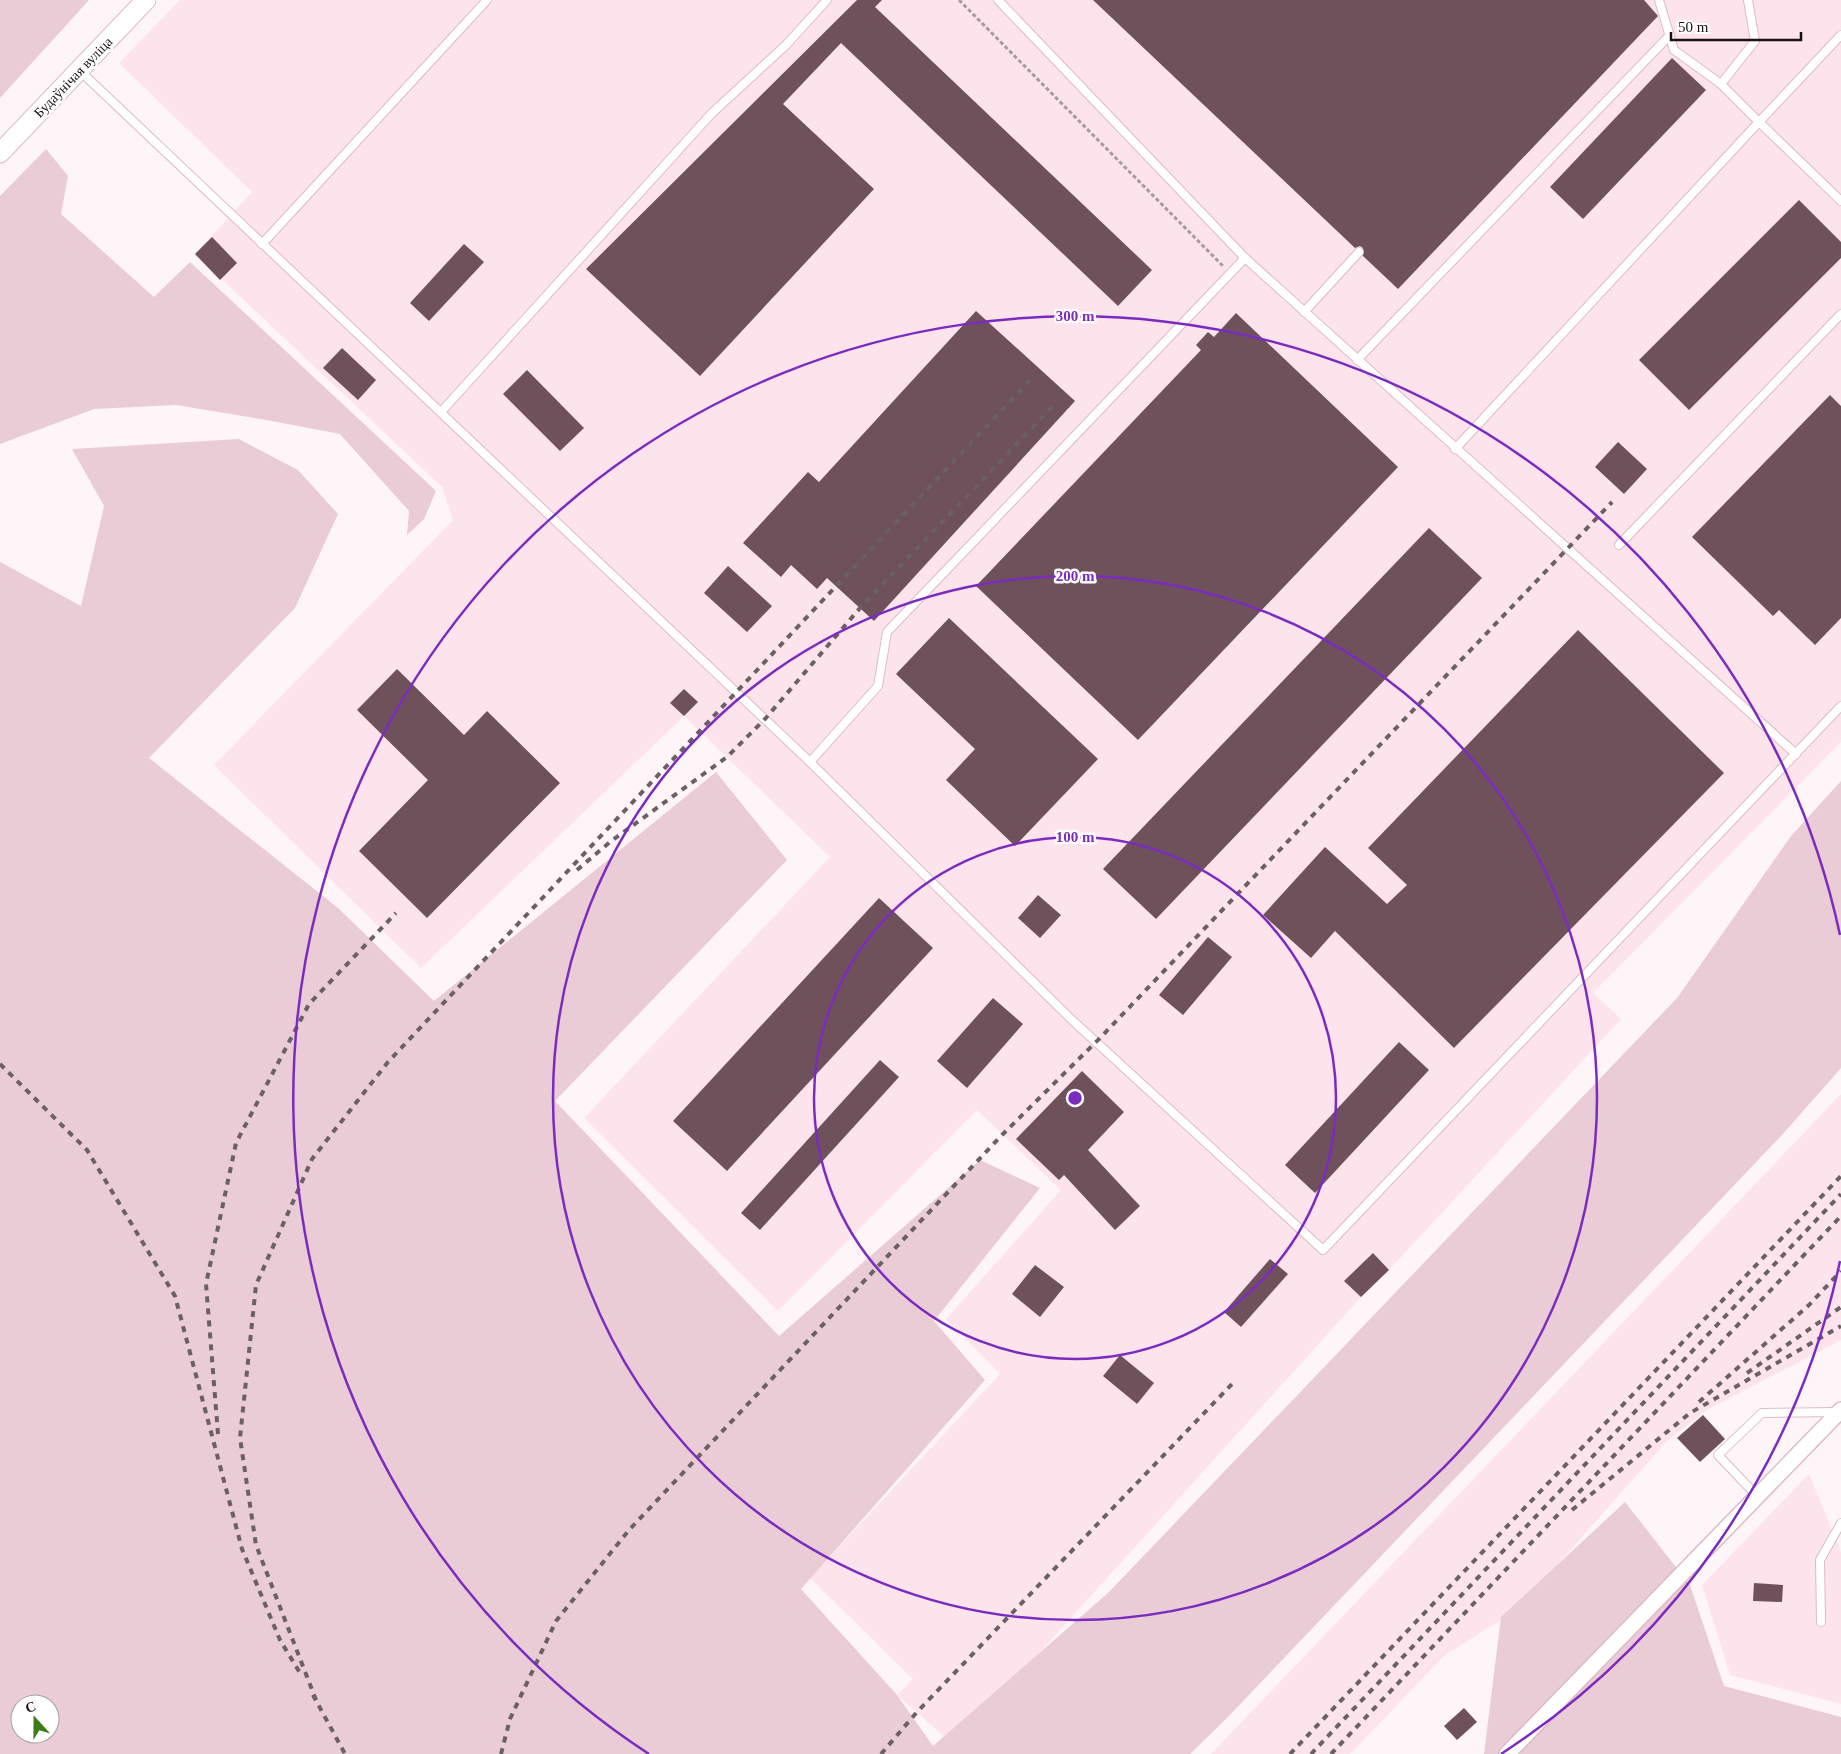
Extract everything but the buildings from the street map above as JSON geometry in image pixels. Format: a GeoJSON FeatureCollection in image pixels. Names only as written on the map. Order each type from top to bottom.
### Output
{"type":"FeatureCollection","features":[{"type":"Feature","properties":{"kind":"street","name":"Будаўнічая вуліца"},"geometry":{"type":"LineString","coordinates":[[0,153],[146,0]]}},
{"type":"Feature","properties":{"kind":"street"},"geometry":{"type":"LineString","coordinates":[[1507,1754],[1840,1411]]}},
{"type":"Feature","properties":{"kind":"lane"},"geometry":{"type":"LineString","coordinates":[[262,244],[487,0]]}},
{"type":"Feature","properties":{"kind":"lane"},"geometry":{"type":"LineString","coordinates":[[441,412],[712,113],[786,45],[827,0]]}},
{"type":"Feature","properties":{"kind":"lane"},"geometry":{"type":"LineString","coordinates":[[998,0],[1245,258],[1796,754]]}},
{"type":"Feature","properties":{"kind":"lane"},"geometry":{"type":"LineString","coordinates":[[1659,0],[1674,50],[1721,84],[1841,200]]}},
{"type":"Feature","properties":{"kind":"lane"},"geometry":{"type":"LineString","coordinates":[[1721,84],[1755,41],[1748,0]]}},
{"type":"Feature","properties":{"kind":"lane"},"geometry":{"type":"LineString","coordinates":[[1357,360],[1670,35]]}},
{"type":"Feature","properties":{"kind":"lane"},"geometry":{"type":"LineString","coordinates":[[1455,449],[1841,36]]}},
{"type":"Feature","properties":{"kind":"lane"},"geometry":{"type":"LineString","coordinates":[[79,70],[810,762],[1072,1020],[1323,1250],[1841,706]]}},
{"type":"Feature","properties":{"kind":"lane"},"geometry":{"type":"LineString","coordinates":[[1304,312],[1359,252]]}},
{"type":"Feature","properties":{"kind":"lane"},"geometry":{"type":"LineString","coordinates":[[810,762],[878,686],[887,632],[1245,258]]}},
{"type":"Feature","properties":{"kind":"lane"},"geometry":{"type":"LineString","coordinates":[[1618,545],[1841,314]]}},
{"type":"Feature","properties":{"kind":"lane"},"geometry":{"type":"LineString","coordinates":[[1757,1496],[1718,1455],[1762,1413],[1840,1411]]}},
{"type":"Feature","properties":{"kind":"lane"},"geometry":{"type":"LineString","coordinates":[[1822,1622],[1820,1560],[1841,1523]]}},
{"type":"Feature","properties":{"kind":"path"},"geometry":{"type":"LineString","coordinates":[[959,0],[1230,273]]}},
{"type":"Feature","properties":{"kind":"shaded area"},"geometry":{"type":"Polygon","coordinates":[[[0,0],[89,0],[0,98],[0,0]]]}},
{"type":"Feature","properties":{"kind":"shaded area"},"geometry":{"type":"Polygon","coordinates":[[[180,0],[1841,0],[1841,742],[1593,993],[1621,1019],[1389,1270],[1361,1297],[955,1746],[897,1695],[913,1679],[810,1578],[1000,1374],[946,1319],[1061,1190],[977,1110],[778,1311],[584,1118],[830,857],[684,716],[421,968],[214,765],[453,520],[442,487],[195,254],[252,192],[119,63],[180,0]]]}},
{"type":"Feature","properties":{"kind":"shaded area"},"geometry":{"type":"Polygon","coordinates":[[[46,149],[68,176],[61,214],[154,297],[190,262],[436,491],[424,519],[407,535],[409,511],[340,434],[272,421],[176,405],[94,409],[0,444],[0,196],[46,149]]]}},
{"type":"Feature","properties":{"kind":"shaded area"},"geometry":{"type":"Polygon","coordinates":[[[239,439],[298,470],[338,514],[295,608],[149,758],[338,908],[434,1001],[716,772],[787,860],[555,1101],[779,1336],[980,1160],[1040,1188],[934,1321],[985,1380],[801,1589],[897,1695],[933,1746],[1109,1592],[1677,998],[1791,836],[1841,781],[1841,1068],[1781,1136],[1226,1719],[1190,1754],[0,1754],[0,562],[81,606],[104,506],[72,449],[239,439]]]}},
{"type":"Feature","properties":{"kind":"shaded area"},"geometry":{"type":"Polygon","coordinates":[[[1841,1094],[1841,1340],[1707,1410],[1667,1441],[1518,1609],[1445,1655],[1350,1754],[1211,1754],[1841,1094]]]}},
{"type":"Feature","properties":{"kind":"shaded area"},"geometry":{"type":"Polygon","coordinates":[[[1809,1474],[1841,1552],[1841,1704],[1730,1675],[1702,1585],[1809,1474]]]}},
{"type":"Feature","properties":{"kind":"shaded area"},"geometry":{"type":"Polygon","coordinates":[[[1625,1502],[1690,1585],[1724,1686],[1841,1717],[1841,1754],[1484,1754],[1501,1617],[1625,1502]]]}},
{"type":"Feature","properties":{"kind":"railway"},"geometry":{"type":"LineString","coordinates":[[316,1700],[256,1545],[240,1438],[256,1285],[312,1159],[388,1062],[1033,377]]}},
{"type":"Feature","properties":{"kind":"railway"},"geometry":{"type":"LineString","coordinates":[[577,870],[610,842],[727,757],[765,719],[860,608],[1056,403]]}},
{"type":"Feature","properties":{"kind":"railway"},"geometry":{"type":"LineString","coordinates":[[501,1754],[510,1719],[556,1621],[629,1530],[1002,1135],[1100,1038],[1612,502]]}},
{"type":"Feature","properties":{"kind":"railway"},"geometry":{"type":"LineString","coordinates":[[218,1434],[206,1284],[236,1143],[309,1004],[396,913]]}},
{"type":"Feature","properties":{"kind":"railway"},"geometry":{"type":"LineString","coordinates":[[0,1064],[87,1150],[175,1296],[242,1549],[280,1640],[300,1673]]}},
{"type":"Feature","properties":{"kind":"railway"},"geometry":{"type":"LineString","coordinates":[[1290,1754],[1841,1176]]}},
{"type":"Feature","properties":{"kind":"railway"},"geometry":{"type":"LineString","coordinates":[[1311,1754],[1841,1194]]}},
{"type":"Feature","properties":{"kind":"railway"},"geometry":{"type":"LineString","coordinates":[[1331,1754],[1841,1216]]}},
{"type":"Feature","properties":{"kind":"railway"},"geometry":{"type":"LineString","coordinates":[[1699,1402],[1809,1305],[1841,1271]]}},
{"type":"Feature","properties":{"kind":"railway"},"geometry":{"type":"LineString","coordinates":[[1747,1373],[1841,1307]]}},
{"type":"Feature","properties":{"kind":"railway"},"geometry":{"type":"LineString","coordinates":[[1572,1510],[1690,1413],[1841,1326]]}},
{"type":"Feature","properties":{"kind":"railway"},"geometry":{"type":"LineString","coordinates":[[881,1754],[917,1712],[1232,1384]]}},
{"type":"Feature","properties":{"kind":"railway"},"geometry":{"type":"LineString","coordinates":[[313,1695],[345,1754]]}}]}
